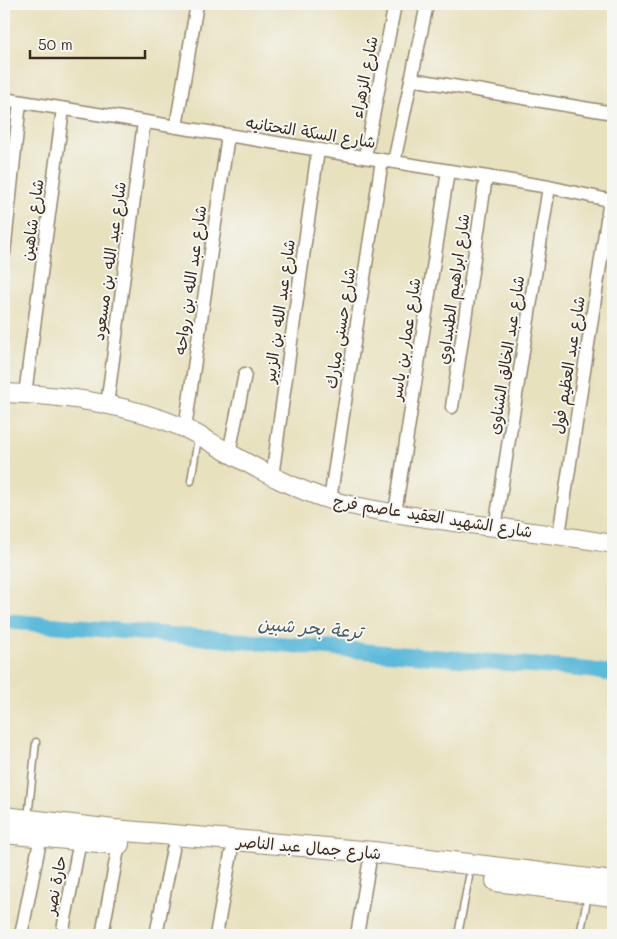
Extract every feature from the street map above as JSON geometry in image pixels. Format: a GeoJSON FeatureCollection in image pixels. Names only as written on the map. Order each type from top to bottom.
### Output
{"type":"FeatureCollection","features":[{"type":"Feature","properties":{"kind":"main road","name":"شارع جمال عبد الناصر"},"geometry":{"type":"LineString","coordinates":[[4,817],[114,830],[373,852],[588,893],[613,896]]}},
{"type":"Feature","properties":{"kind":"main road","name":"شارع جمال عبد الناصر"},"geometry":{"type":"LineString","coordinates":[[4,833],[369,866],[470,871],[613,882]]}},
{"type":"Feature","properties":{"kind":"street"},"geometry":{"type":"LineString","coordinates":[[176,127],[197,4]]}},
{"type":"Feature","properties":{"kind":"street","name":"شارع الزهراء"},"geometry":{"type":"LineString","coordinates":[[365,157],[394,4]]}},
{"type":"Feature","properties":{"kind":"street","name":"شارع حسنى مبارك"},"geometry":{"type":"LineString","coordinates":[[330,500],[388,161],[411,79],[427,4]]}},
{"type":"Feature","properties":{"kind":"street"},"geometry":{"type":"LineString","coordinates":[[411,79],[613,113]]}},
{"type":"Feature","properties":{"kind":"street","name":"شارع السكة التحتانيه"},"geometry":{"type":"LineString","coordinates":[[4,99],[549,187],[612,201]]}},
{"type":"Feature","properties":{"kind":"street"},"geometry":{"type":"LineString","coordinates":[[4,254],[20,102]]}},
{"type":"Feature","properties":{"kind":"street","name":"شارع شاهين"},"geometry":{"type":"LineString","coordinates":[[25,394],[63,109]]}},
{"type":"Feature","properties":{"kind":"street","name":"شارع عبد الله بن مسعود"},"geometry":{"type":"LineString","coordinates":[[107,405],[144,122]]}},
{"type":"Feature","properties":{"kind":"street","name":"شارع عبد الله بن رواحه"},"geometry":{"type":"LineString","coordinates":[[191,432],[228,136]]}},
{"type":"Feature","properties":{"kind":"street","name":"شارع عبد الله بن الزبير"},"geometry":{"type":"LineString","coordinates":[[272,477],[318,150]]}},
{"type":"Feature","properties":{"kind":"street","name":"شارع عمار بن ياسر"},"geometry":{"type":"LineString","coordinates":[[395,513],[448,171]]}},
{"type":"Feature","properties":{"kind":"street","name":"شارع ابراهيم الطنبداوي"},"geometry":{"type":"LineString","coordinates":[[452,407],[486,177]]}},
{"type":"Feature","properties":{"kind":"street","name":"شارع عبد الخالق الشناوى"},"geometry":{"type":"LineString","coordinates":[[495,528],[549,187]]}},
{"type":"Feature","properties":{"kind":"street","name":"شارع عبد العظيم فول"},"geometry":{"type":"LineString","coordinates":[[559,535],[612,201]]}},
{"type":"Feature","properties":{"kind":"street"},"geometry":{"type":"LineString","coordinates":[[229,453],[245,374]]}},
{"type":"Feature","properties":{"kind":"street","name":"شارع الشهيد العقيد عاصم فرج"},"geometry":{"type":"LineString","coordinates":[[4,393],[69,398],[107,405],[148,416],[191,432],[272,477],[330,500],[395,513],[613,544]]}},
{"type":"Feature","properties":{"kind":"street"},"geometry":{"type":"LineString","coordinates":[[21,935],[41,836]]}},
{"type":"Feature","properties":{"kind":"street","name":"حارة نصر"},"geometry":{"type":"LineString","coordinates":[[62,935],[80,840]]}},
{"type":"Feature","properties":{"kind":"street"},"geometry":{"type":"LineString","coordinates":[[102,935],[119,844]]}},
{"type":"Feature","properties":{"kind":"street"},"geometry":{"type":"LineString","coordinates":[[156,935],[173,849]]}},
{"type":"Feature","properties":{"kind":"street"},"geometry":{"type":"LineString","coordinates":[[216,935],[231,854]]}},
{"type":"Feature","properties":{"kind":"street"},"geometry":{"type":"LineString","coordinates":[[357,935],[369,866]]}},
{"type":"Feature","properties":{"kind":"lane"},"geometry":{"type":"LineString","coordinates":[[191,432],[191,481]]}},
{"type":"Feature","properties":{"kind":"lane"},"geometry":{"type":"LineString","coordinates":[[28,820],[36,742]]}},
{"type":"Feature","properties":{"kind":"lane"},"geometry":{"type":"LineString","coordinates":[[458,935],[470,871]]}},
{"type":"Feature","properties":{"kind":"lane"},"geometry":{"type":"LineString","coordinates":[[580,935],[588,893]]}},
{"type":"Feature","properties":{"kind":"waterway","name":"ترعة بحر شبين"},"geometry":{"type":"LineString","coordinates":[[4,621],[590,670],[613,674]]}}]}
